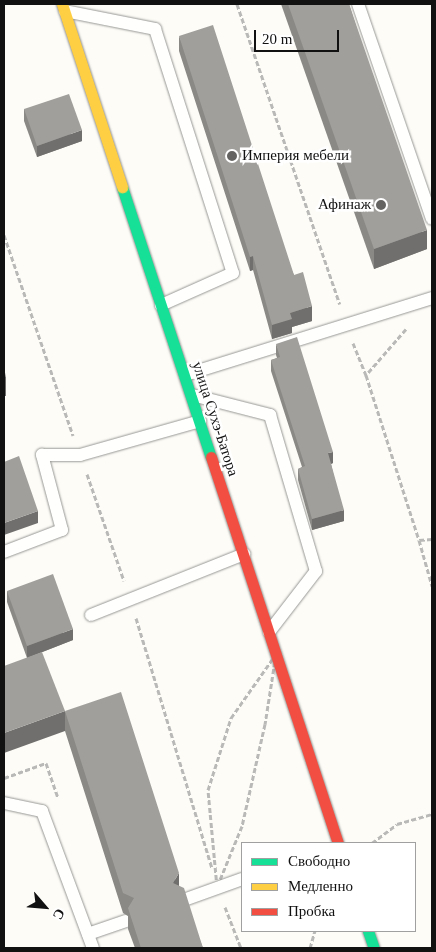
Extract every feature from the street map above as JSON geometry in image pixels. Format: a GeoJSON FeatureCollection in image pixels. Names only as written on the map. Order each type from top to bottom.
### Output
{"type":"FeatureCollection","features":[{"type":"Feature","properties":{"kind":"main road","name":"улица Сухэ-Батора"},"geometry":{"type":"LineString","coordinates":[[64,8],[338,842]]}},
{"type":"Feature","properties":{"kind":"main road"},"geometry":{"type":"LineString","coordinates":[[368,932],[374,948]]}},
{"type":"Feature","properties":{"kind":"lane"},"geometry":{"type":"LineString","coordinates":[[358,4],[432,219]]}},
{"type":"Feature","properties":{"kind":"lane"},"geometry":{"type":"LineString","coordinates":[[64,8],[156,29],[232,273],[161,305]]}},
{"type":"Feature","properties":{"kind":"lane"},"geometry":{"type":"LineString","coordinates":[[184,375],[432,298]]}},
{"type":"Feature","properties":{"kind":"lane"},"geometry":{"type":"LineString","coordinates":[[191,394],[270,415],[316,571],[269,632]]}},
{"type":"Feature","properties":{"kind":"lane"},"geometry":{"type":"LineString","coordinates":[[4,552],[62,530],[42,455],[80,455],[200,421]]}},
{"type":"Feature","properties":{"kind":"lane"},"geometry":{"type":"LineString","coordinates":[[91,614],[244,554]]}},
{"type":"Feature","properties":{"kind":"lane"},"geometry":{"type":"LineString","coordinates":[[4,803],[42,811],[93,948]]}},
{"type":"Feature","properties":{"kind":"lane"},"geometry":{"type":"LineString","coordinates":[[182,901],[241,878]]}},
{"type":"Feature","properties":{"kind":"lane"},"geometry":{"type":"LineString","coordinates":[[88,934],[126,921]]}},
{"type":"Feature","properties":{"kind":"path"},"geometry":{"type":"LineString","coordinates":[[237,4],[346,325],[366,376],[432,586]]}},
{"type":"Feature","properties":{"kind":"path"},"geometry":{"type":"LineString","coordinates":[[366,376],[409,326]]}},
{"type":"Feature","properties":{"kind":"path"},"geometry":{"type":"LineString","coordinates":[[419,540],[432,538]]}},
{"type":"Feature","properties":{"kind":"path"},"geometry":{"type":"LineString","coordinates":[[217,887],[242,826],[266,724],[276,654]]}},
{"type":"Feature","properties":{"kind":"path"},"geometry":{"type":"LineString","coordinates":[[217,887],[208,790],[232,718],[276,654]]}},
{"type":"Feature","properties":{"kind":"path"},"geometry":{"type":"LineString","coordinates":[[373,842],[398,824],[432,814]]}},
{"type":"Feature","properties":{"kind":"path"},"geometry":{"type":"LineString","coordinates":[[310,948],[315,932]]}},
{"type":"Feature","properties":{"kind":"building"},"geometry":{"type":"Polygon","coordinates":[[[288,4],[349,4],[427,230],[374,249],[288,4]]]}},
{"type":"Feature","properties":{"kind":"building","name":"Империя мебели"},"geometry":{"type":"Polygon","coordinates":[[[213,25],[294,275],[303,272],[312,306],[290,313],[292,319],[272,325],[253,256],[250,257],[179,36],[213,25]]]}},
{"type":"Feature","properties":{"kind":"building"},"geometry":{"type":"Polygon","coordinates":[[[69,94],[82,130],[37,146],[24,109],[69,94]]]}},
{"type":"Feature","properties":{"kind":"building"},"geometry":{"type":"Polygon","coordinates":[[[297,337],[333,452],[328,453],[344,510],[312,519],[298,469],[305,466],[271,360],[280,357],[276,344],[297,337]]]}},
{"type":"Feature","properties":{"kind":"building"},"geometry":{"type":"Polygon","coordinates":[[[19,456],[38,511],[4,523],[4,462],[19,456]]]}},
{"type":"Feature","properties":{"kind":"building"},"geometry":{"type":"Polygon","coordinates":[[[53,574],[73,629],[27,646],[7,591],[53,574]]]}},
{"type":"Feature","properties":{"kind":"building"},"geometry":{"type":"Polygon","coordinates":[[[42,652],[65,711],[4,733],[4,666],[42,652]]]}},
{"type":"Feature","properties":{"kind":"building"},"geometry":{"type":"Polygon","coordinates":[[[121,692],[179,873],[173,883],[184,888],[203,948],[141,948],[128,908],[134,898],[123,893],[65,711],[121,692]]]}},
{"type":"Feature","properties":{"kind":"traffic: fast"},"geometry":{"type":"LineString","coordinates":[[122,187],[211,457]]}},
{"type":"Feature","properties":{"kind":"traffic: fast"},"geometry":{"type":"LineString","coordinates":[[368,932],[374,948]]}},
{"type":"Feature","properties":{"kind":"traffic: slow"},"geometry":{"type":"LineString","coordinates":[[62,4],[122,187]]}},
{"type":"Feature","properties":{"kind":"traffic: jam"},"geometry":{"type":"LineString","coordinates":[[211,457],[338,842]]}},
{"type":"Feature","properties":{"kind":"place","name":"Империя мебели"},"geometry":{"type":"Point","coordinates":[232,156]}},
{"type":"Feature","properties":{"kind":"place","name":"Афинаж"},"geometry":{"type":"Point","coordinates":[381,205]}}]}
